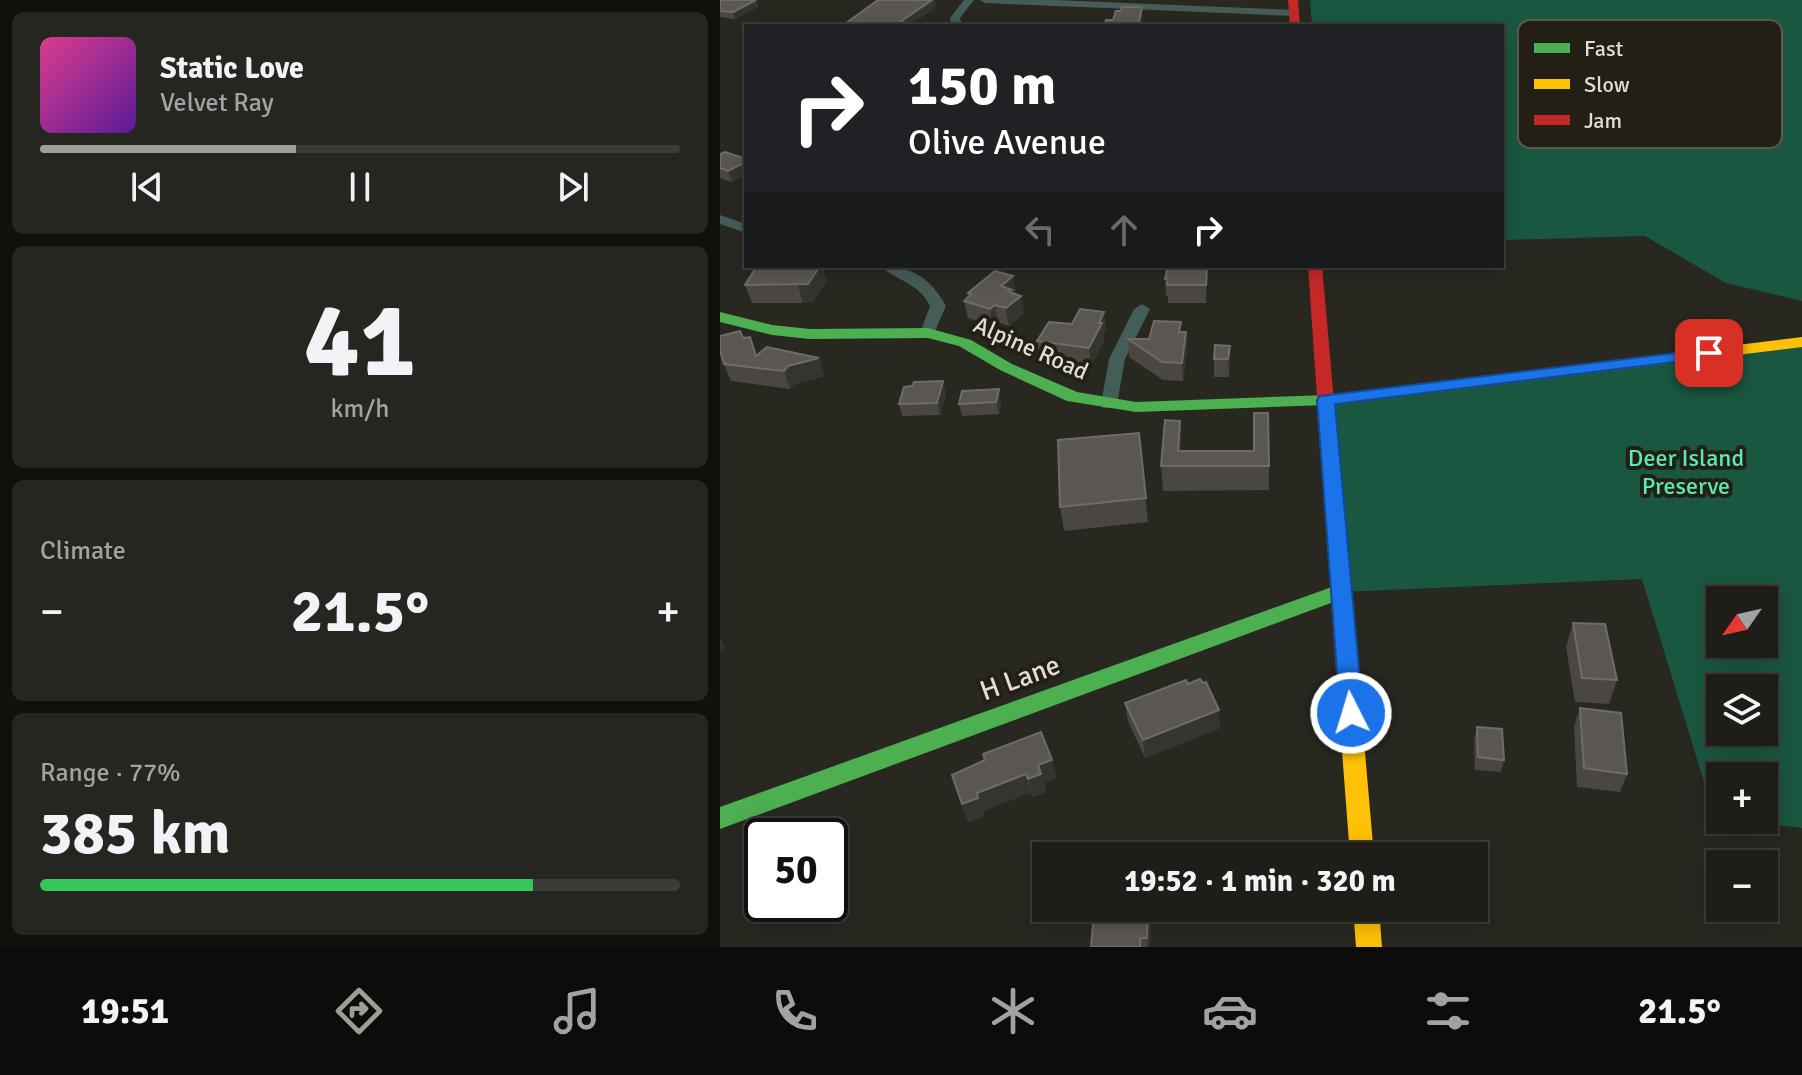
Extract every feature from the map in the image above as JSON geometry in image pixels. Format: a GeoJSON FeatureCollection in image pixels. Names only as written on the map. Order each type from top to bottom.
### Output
{"type":"FeatureCollection","features":[{"type":"Feature","properties":{"kind":"street"},"geometry":{"type":"LineString","coordinates":[[952,22],[969,0]]}},
{"type":"Feature","properties":{"kind":"street"},"geometry":{"type":"LineString","coordinates":[[985,0],[1294,13]]}},
{"type":"Feature","properties":{"kind":"street"},"geometry":{"type":"LineString","coordinates":[[720,219],[744,228]]}},
{"type":"Feature","properties":{"kind":"street"},"geometry":{"type":"LineString","coordinates":[[892,268],[909,275],[932,292],[938,306],[928,333]]}},
{"type":"Feature","properties":{"kind":"street"},"geometry":{"type":"LineString","coordinates":[[1315,268],[1361,842]]}},
{"type":"Feature","properties":{"kind":"street"},"geometry":{"type":"LineString","coordinates":[[1109,404],[1117,359],[1142,309]]}},
{"type":"Feature","properties":{"kind":"street","name":"Alpine Road"},"geometry":{"type":"LineString","coordinates":[[720,317],[772,330],[810,334],[928,333],[965,343],[1006,367],[1073,397],[1136,407],[1326,400],[1802,342]]}},
{"type":"Feature","properties":{"kind":"street","name":"H Lane"},"geometry":{"type":"LineString","coordinates":[[720,818],[1340,592]]}},
{"type":"Feature","properties":{"kind":"street"},"geometry":{"type":"LineString","coordinates":[[1367,922],[1369,947]]}},
{"type":"Feature","properties":{"kind":"green space"},"geometry":{"type":"Polygon","coordinates":[[[1310,0],[1802,0],[1802,301],[1726,283],[1645,236],[1504,240],[1504,24],[1312,24],[1310,0]]]}},
{"type":"Feature","properties":{"kind":"green space","name":"Deer Island Preserve"},"geometry":{"type":"Polygon","coordinates":[[[1802,342],[1802,828],[1778,825],[1778,762],[1706,762],[1706,789],[1642,579],[1340,592],[1326,400],[1802,342]]]}},
{"type":"Feature","properties":{"kind":"building"},"geometry":{"type":"Polygon","coordinates":[[[720,0],[756,0],[733,12],[720,11],[720,0]]]}},
{"type":"Feature","properties":{"kind":"building"},"geometry":{"type":"Polygon","coordinates":[[[878,0],[932,0],[900,22],[904,24],[846,23],[878,0]]]}},
{"type":"Feature","properties":{"kind":"building"},"geometry":{"type":"Polygon","coordinates":[[[1122,7],[1142,7],[1139,22],[1135,24],[1105,24],[1106,20],[1113,20],[1116,11],[1121,11],[1122,7]]]}},
{"type":"Feature","properties":{"kind":"building"},"geometry":{"type":"Polygon","coordinates":[[[725,152],[744,158],[744,163],[728,171],[720,168],[720,154],[725,152]]]}},
{"type":"Feature","properties":{"kind":"building"},"geometry":{"type":"Polygon","coordinates":[[[756,268],[819,268],[808,284],[745,285],[756,268]]]}},
{"type":"Feature","properties":{"kind":"building"},"geometry":{"type":"Polygon","coordinates":[[[1168,268],[1207,268],[1206,285],[1167,285],[1168,279],[1165,279],[1168,268]]]}},
{"type":"Feature","properties":{"kind":"building"},"geometry":{"type":"Polygon","coordinates":[[[995,271],[1013,276],[1001,286],[1021,296],[1006,308],[995,305],[990,309],[964,301],[971,294],[968,293],[995,271]]]}},
{"type":"Feature","properties":{"kind":"building"},"geometry":{"type":"Polygon","coordinates":[[[1080,309],[1104,312],[1089,348],[1037,341],[1049,322],[1072,324],[1080,309]]]}},
{"type":"Feature","properties":{"kind":"building"},"geometry":{"type":"Polygon","coordinates":[[[1154,321],[1181,322],[1179,332],[1186,332],[1182,363],[1162,362],[1128,339],[1149,339],[1154,321]]]}},
{"type":"Feature","properties":{"kind":"building"},"geometry":{"type":"Polygon","coordinates":[[[740,331],[743,338],[750,337],[756,356],[767,347],[819,358],[788,366],[784,371],[724,364],[720,336],[740,331]]]}},
{"type":"Feature","properties":{"kind":"building"},"geometry":{"type":"Polygon","coordinates":[[[1215,345],[1230,346],[1228,359],[1214,359],[1215,345]]]}},
{"type":"Feature","properties":{"kind":"building"},"geometry":{"type":"Polygon","coordinates":[[[943,381],[937,403],[899,404],[904,387],[912,386],[914,382],[943,381]]]}},
{"type":"Feature","properties":{"kind":"building"},"geometry":{"type":"Polygon","coordinates":[[[999,389],[996,402],[959,404],[962,391],[999,389]]]}},
{"type":"Feature","properties":{"kind":"building"},"geometry":{"type":"Polygon","coordinates":[[[1254,413],[1268,413],[1269,466],[1161,466],[1165,420],[1180,421],[1178,451],[1254,451],[1254,413]]]}},
{"type":"Feature","properties":{"kind":"building"},"geometry":{"type":"Polygon","coordinates":[[[1139,433],[1146,498],[1060,507],[1058,440],[1139,433]]]}},
{"type":"Feature","properties":{"kind":"building"},"geometry":{"type":"Polygon","coordinates":[[[1573,623],[1605,624],[1617,680],[1582,678],[1573,623]]]}},
{"type":"Feature","properties":{"kind":"building"},"geometry":{"type":"Polygon","coordinates":[[[1200,679],[1206,682],[1219,710],[1143,740],[1125,703],[1186,680],[1188,684],[1200,679]]]}},
{"type":"Feature","properties":{"kind":"building"},"geometry":{"type":"Polygon","coordinates":[[[1580,708],[1621,713],[1627,774],[1584,768],[1580,708]]]}},
{"type":"Feature","properties":{"kind":"building"},"geometry":{"type":"Polygon","coordinates":[[[1477,727],[1502,729],[1504,760],[1478,757],[1477,727]]]}},
{"type":"Feature","properties":{"kind":"building"},"geometry":{"type":"Polygon","coordinates":[[[1041,732],[1052,760],[1038,765],[1041,774],[1028,779],[1026,774],[977,793],[978,798],[962,804],[952,775],[985,760],[983,754],[1041,732]]]}},
{"type":"Feature","properties":{"kind":"building"},"geometry":{"type":"Polygon","coordinates":[[[1093,922],[1148,922],[1147,938],[1140,938],[1140,947],[1091,947],[1093,922]]]}},
{"type":"Feature","properties":{"kind":"traffic: fast"},"geometry":{"type":"LineString","coordinates":[[720,317],[772,330],[810,334],[928,333],[965,343],[1006,367],[1073,397],[1136,407],[1326,400],[1404,391]]}},
{"type":"Feature","properties":{"kind":"traffic: fast"},"geometry":{"type":"LineString","coordinates":[[720,818],[1340,592]]}},
{"type":"Feature","properties":{"kind":"traffic: slow"},"geometry":{"type":"LineString","coordinates":[[1404,391],[1802,342]]}},
{"type":"Feature","properties":{"kind":"traffic: slow"},"geometry":{"type":"LineString","coordinates":[[1347,672],[1361,842]]}},
{"type":"Feature","properties":{"kind":"traffic: slow"},"geometry":{"type":"LineString","coordinates":[[1367,922],[1369,947]]}},
{"type":"Feature","properties":{"kind":"traffic: jam"},"geometry":{"type":"LineString","coordinates":[[1293,0],[1295,24]]}},
{"type":"Feature","properties":{"kind":"traffic: jam"},"geometry":{"type":"LineString","coordinates":[[1315,268],[1347,672]]}},
{"type":"Feature","properties":{"kind":"route"},"geometry":{"type":"LineString","coordinates":[[1351,713],[1326,400],[1709,353]]}}]}
